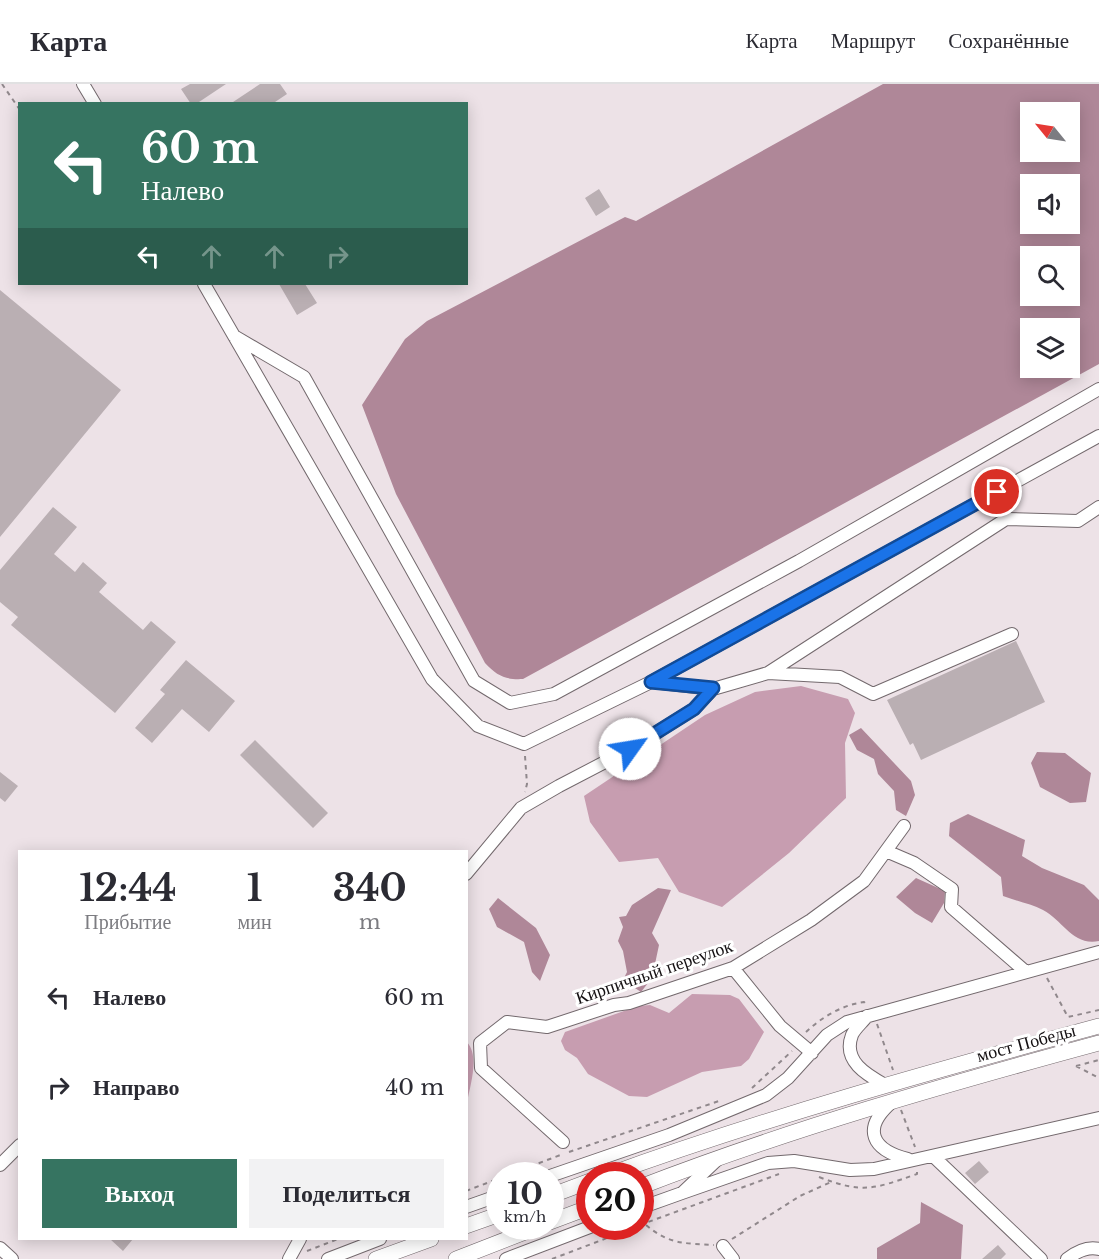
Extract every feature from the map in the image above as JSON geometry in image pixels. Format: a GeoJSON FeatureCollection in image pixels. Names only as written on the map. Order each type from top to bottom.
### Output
{"type":"FeatureCollection","features":[{"type":"Feature","properties":{"kind":"main road"},"geometry":{"type":"LineString","coordinates":[[645,1162],[890,1080],[1099,1026]]}},
{"type":"Feature","properties":{"kind":"main road","name":"мост Победы"},"geometry":{"type":"LineString","coordinates":[[654,1182],[717,1160],[897,1106],[963,1080],[1099,1043]]}},
{"type":"Feature","properties":{"kind":"main road"},"geometry":{"type":"LineString","coordinates":[[468,1225],[486,1219]]}},
{"type":"Feature","properties":{"kind":"main road"},"geometry":{"type":"LineString","coordinates":[[376,1259],[428,1240]]}},
{"type":"Feature","properties":{"kind":"main road"},"geometry":{"type":"LineString","coordinates":[[456,1259],[505,1240]]}},
{"type":"Feature","properties":{"kind":"street"},"geometry":{"type":"LineString","coordinates":[[83,84],[94,102]]}},
{"type":"Feature","properties":{"kind":"street"},"geometry":{"type":"LineString","coordinates":[[205,285],[432,679],[478,726],[524,744],[651,682],[1099,436]]}},
{"type":"Feature","properties":{"kind":"street"},"geometry":{"type":"LineString","coordinates":[[233,336],[304,377],[474,681],[510,702],[554,694],[799,561],[1099,389]]}},
{"type":"Feature","properties":{"kind":"street"},"geometry":{"type":"LineString","coordinates":[[651,682],[713,688],[768,673],[1006,519],[1078,521],[1099,507]]}},
{"type":"Feature","properties":{"kind":"street"},"geometry":{"type":"LineString","coordinates":[[768,673],[840,677],[873,694],[1012,634]]}},
{"type":"Feature","properties":{"kind":"street"},"geometry":{"type":"LineString","coordinates":[[468,872],[521,808],[630,749],[694,709],[713,688]]}},
{"type":"Feature","properties":{"kind":"street","name":"Кирпичный переулок"},"geometry":{"type":"LineString","coordinates":[[563,1142],[481,1068],[480,1043],[507,1022],[547,1027],[614,1005],[629,1003],[733,968],[811,920],[864,881],[904,826]]}},
{"type":"Feature","properties":{"kind":"street"},"geometry":{"type":"LineString","coordinates":[[886,851],[914,863],[952,889],[951,908],[1026,972]]}},
{"type":"Feature","properties":{"kind":"street"},"geometry":{"type":"LineString","coordinates":[[564,1171],[669,1135],[766,1095],[789,1078],[827,1035],[846,1022],[1099,952]]}},
{"type":"Feature","properties":{"kind":"street"},"geometry":{"type":"LineString","coordinates":[[733,968],[780,1026],[812,1053]]}},
{"type":"Feature","properties":{"kind":"street"},"geometry":{"type":"LineString","coordinates":[[870,1015],[852,1035],[850,1052],[857,1066],[890,1080]]}},
{"type":"Feature","properties":{"kind":"street"},"geometry":{"type":"LineString","coordinates":[[897,1106],[881,1112],[875,1123],[873,1135],[879,1147],[892,1155],[916,1160]]}},
{"type":"Feature","properties":{"kind":"street"},"geometry":{"type":"LineString","coordinates":[[654,1203],[768,1163],[794,1161],[858,1170],[874,1169],[1099,1118]]}},
{"type":"Feature","properties":{"kind":"street"},"geometry":{"type":"LineString","coordinates":[[669,1135],[703,1142]]}},
{"type":"Feature","properties":{"kind":"street"},"geometry":{"type":"LineString","coordinates":[[0,1165],[18,1147]]}},
{"type":"Feature","properties":{"kind":"street"},"geometry":{"type":"LineString","coordinates":[[933,1156],[1041,1259]]}},
{"type":"Feature","properties":{"kind":"street"},"geometry":{"type":"LineString","coordinates":[[682,1193],[717,1160]]}},
{"type":"Feature","properties":{"kind":"street"},"geometry":{"type":"LineString","coordinates":[[468,1198],[481,1202]]}},
{"type":"Feature","properties":{"kind":"street"},"geometry":{"type":"LineString","coordinates":[[468,1206],[486,1200]]}},
{"type":"Feature","properties":{"kind":"street"},"geometry":{"type":"LineString","coordinates":[[506,1259],[576,1232]]}},
{"type":"Feature","properties":{"kind":"street"},"geometry":{"type":"LineString","coordinates":[[290,1258],[299,1240]]}},
{"type":"Feature","properties":{"kind":"street"},"geometry":{"type":"LineString","coordinates":[[328,1259],[377,1240]]}},
{"type":"Feature","properties":{"kind":"street"},"geometry":{"type":"LineString","coordinates":[[723,1246],[733,1259]]}},
{"type":"Feature","properties":{"kind":"street"},"geometry":{"type":"LineString","coordinates":[[0,1248],[12,1259]]}},
{"type":"Feature","properties":{"kind":"street"},"geometry":{"type":"LineString","coordinates":[[1067,1259],[1077,1251],[1099,1249]]}},
{"type":"Feature","properties":{"kind":"path"},"geometry":{"type":"LineString","coordinates":[[2,84],[18,107]]}},
{"type":"Feature","properties":{"kind":"path"},"geometry":{"type":"LineString","coordinates":[[521,808],[527,784],[524,744]]}},
{"type":"Feature","properties":{"kind":"path"},"geometry":{"type":"LineString","coordinates":[[1040,968],[1068,1017],[1099,1010]]}},
{"type":"Feature","properties":{"kind":"path"},"geometry":{"type":"LineString","coordinates":[[750,1090],[788,1056],[815,1023],[838,1010],[864,1002],[870,1007],[870,1015],[890,1080]]}},
{"type":"Feature","properties":{"kind":"path"},"geometry":{"type":"LineString","coordinates":[[1099,1060],[1076,1066],[1099,1078]]}},
{"type":"Feature","properties":{"kind":"path"},"geometry":{"type":"LineString","coordinates":[[545,1162],[728,1098]]}},
{"type":"Feature","properties":{"kind":"path"},"geometry":{"type":"LineString","coordinates":[[814,1176],[845,1187],[877,1188],[917,1174],[916,1160],[897,1106]]}},
{"type":"Feature","properties":{"kind":"path"},"geometry":{"type":"LineString","coordinates":[[654,1221],[777,1175],[786,1174]]}},
{"type":"Feature","properties":{"kind":"path"},"geometry":{"type":"LineString","coordinates":[[654,1231],[661,1236],[680,1242],[723,1246],[800,1196],[831,1182]]}},
{"type":"Feature","properties":{"kind":"path"},"geometry":{"type":"LineString","coordinates":[[468,1190],[486,1183]]}},
{"type":"Feature","properties":{"kind":"path"},"geometry":{"type":"LineString","coordinates":[[290,1258],[335,1240]]}},
{"type":"Feature","properties":{"kind":"path"},"geometry":{"type":"LineString","coordinates":[[552,1259],[602,1240]]}},
{"type":"Feature","properties":{"kind":"shaded area"},"geometry":{"type":"Polygon","coordinates":[[[883,84],[1099,84],[1099,364],[1080,374],[1080,318],[1020,318],[1020,378],[1073,378],[523,679],[507,678],[485,663],[396,494],[362,405],[405,339],[427,321],[625,217],[636,221],[883,84]]]}},
{"type":"Feature","properties":{"kind":"shaded area"},"geometry":{"type":"Polygon","coordinates":[[[801,686],[848,699],[855,713],[845,743],[846,798],[789,853],[722,907],[679,892],[658,858],[619,862],[590,822],[584,796],[705,715],[755,692],[801,686]]]}},
{"type":"Feature","properties":{"kind":"shaded area"},"geometry":{"type":"Polygon","coordinates":[[[861,728],[911,781],[915,795],[906,816],[896,810],[894,791],[878,774],[874,759],[857,750],[849,735],[861,728]]]}},
{"type":"Feature","properties":{"kind":"shaded area"},"geometry":{"type":"Polygon","coordinates":[[[1037,752],[1065,753],[1091,773],[1086,802],[1070,803],[1040,787],[1031,763],[1037,752]]]}},
{"type":"Feature","properties":{"kind":"shaded area"},"geometry":{"type":"Polygon","coordinates":[[[968,814],[1025,840],[1022,856],[1042,868],[1084,885],[1099,900],[1099,941],[1082,940],[1043,910],[1003,896],[1001,877],[949,836],[950,823],[968,814]]]}},
{"type":"Feature","properties":{"kind":"shaded area"},"geometry":{"type":"Polygon","coordinates":[[[916,878],[945,891],[944,903],[932,923],[915,913],[896,897],[916,878]]]}},
{"type":"Feature","properties":{"kind":"shaded area"},"geometry":{"type":"Polygon","coordinates":[[[658,888],[671,890],[652,933],[659,945],[652,978],[641,992],[623,980],[627,972],[623,951],[618,941],[623,927],[619,917],[626,916],[632,905],[658,888]]]}},
{"type":"Feature","properties":{"kind":"shaded area"},"geometry":{"type":"Polygon","coordinates":[[[498,898],[536,928],[550,955],[540,981],[532,972],[524,942],[497,927],[489,909],[498,898]]]}},
{"type":"Feature","properties":{"kind":"shaded area"},"geometry":{"type":"Polygon","coordinates":[[[692,994],[730,995],[739,999],[764,1032],[749,1059],[741,1066],[702,1072],[647,1097],[629,1096],[588,1074],[577,1058],[565,1050],[561,1041],[565,1032],[638,1006],[650,1005],[669,1013],[692,994]]]}},
{"type":"Feature","properties":{"kind":"shaded area"},"geometry":{"type":"Polygon","coordinates":[[[468,1044],[474,1063],[468,1098],[468,1044]]]}},
{"type":"Feature","properties":{"kind":"shaded area"},"geometry":{"type":"Polygon","coordinates":[[[921,1202],[963,1225],[961,1259],[877,1259],[877,1248],[920,1223],[921,1202]]]}},
{"type":"Feature","properties":{"kind":"building"},"geometry":{"type":"Polygon","coordinates":[[[190,84],[226,84],[199,102],[190,102],[181,89],[190,84]]]}},
{"type":"Feature","properties":{"kind":"building"},"geometry":{"type":"Polygon","coordinates":[[[260,84],[280,84],[287,94],[275,102],[233,102],[260,84]]]}},
{"type":"Feature","properties":{"kind":"building"},"geometry":{"type":"Polygon","coordinates":[[[599,189],[610,207],[596,216],[585,198],[599,189]]]}},
{"type":"Feature","properties":{"kind":"building"},"geometry":{"type":"Polygon","coordinates":[[[280,285],[306,285],[317,303],[297,315],[280,285]]]}},
{"type":"Feature","properties":{"kind":"building"},"geometry":{"type":"Polygon","coordinates":[[[0,290],[121,390],[0,537],[0,290]]]}},
{"type":"Feature","properties":{"kind":"building"},"geometry":{"type":"Polygon","coordinates":[[[53,507],[77,527],[54,554],[75,572],[83,562],[107,583],[99,592],[143,630],[151,621],[176,642],[115,713],[11,625],[18,617],[0,602],[0,570],[53,507]]]}},
{"type":"Feature","properties":{"kind":"building"},"geometry":{"type":"Polygon","coordinates":[[[1016,641],[1045,702],[921,760],[913,743],[910,745],[887,700],[1016,641]]]}},
{"type":"Feature","properties":{"kind":"building"},"geometry":{"type":"Polygon","coordinates":[[[186,660],[235,701],[209,732],[182,709],[152,743],[135,728],[165,694],[160,690],[186,660]]]}},
{"type":"Feature","properties":{"kind":"building"},"geometry":{"type":"Polygon","coordinates":[[[255,740],[328,813],[313,828],[240,755],[255,740]]]}},
{"type":"Feature","properties":{"kind":"building"},"geometry":{"type":"Polygon","coordinates":[[[0,772],[18,786],[5,802],[0,798],[0,772]]]}},
{"type":"Feature","properties":{"kind":"building"},"geometry":{"type":"Polygon","coordinates":[[[979,1161],[989,1172],[975,1184],[965,1173],[979,1161]]]}},
{"type":"Feature","properties":{"kind":"building"},"geometry":{"type":"Polygon","coordinates":[[[111,1240],[132,1240],[123,1251],[111,1240]]]}},
{"type":"Feature","properties":{"kind":"building"},"geometry":{"type":"Polygon","coordinates":[[[998,1245],[1006,1254],[1001,1259],[982,1259],[998,1245]]]}},
{"type":"Feature","properties":{"kind":"route"},"geometry":{"type":"LineString","coordinates":[[630,749],[694,709],[713,688],[651,682],[997,492]]}}]}
